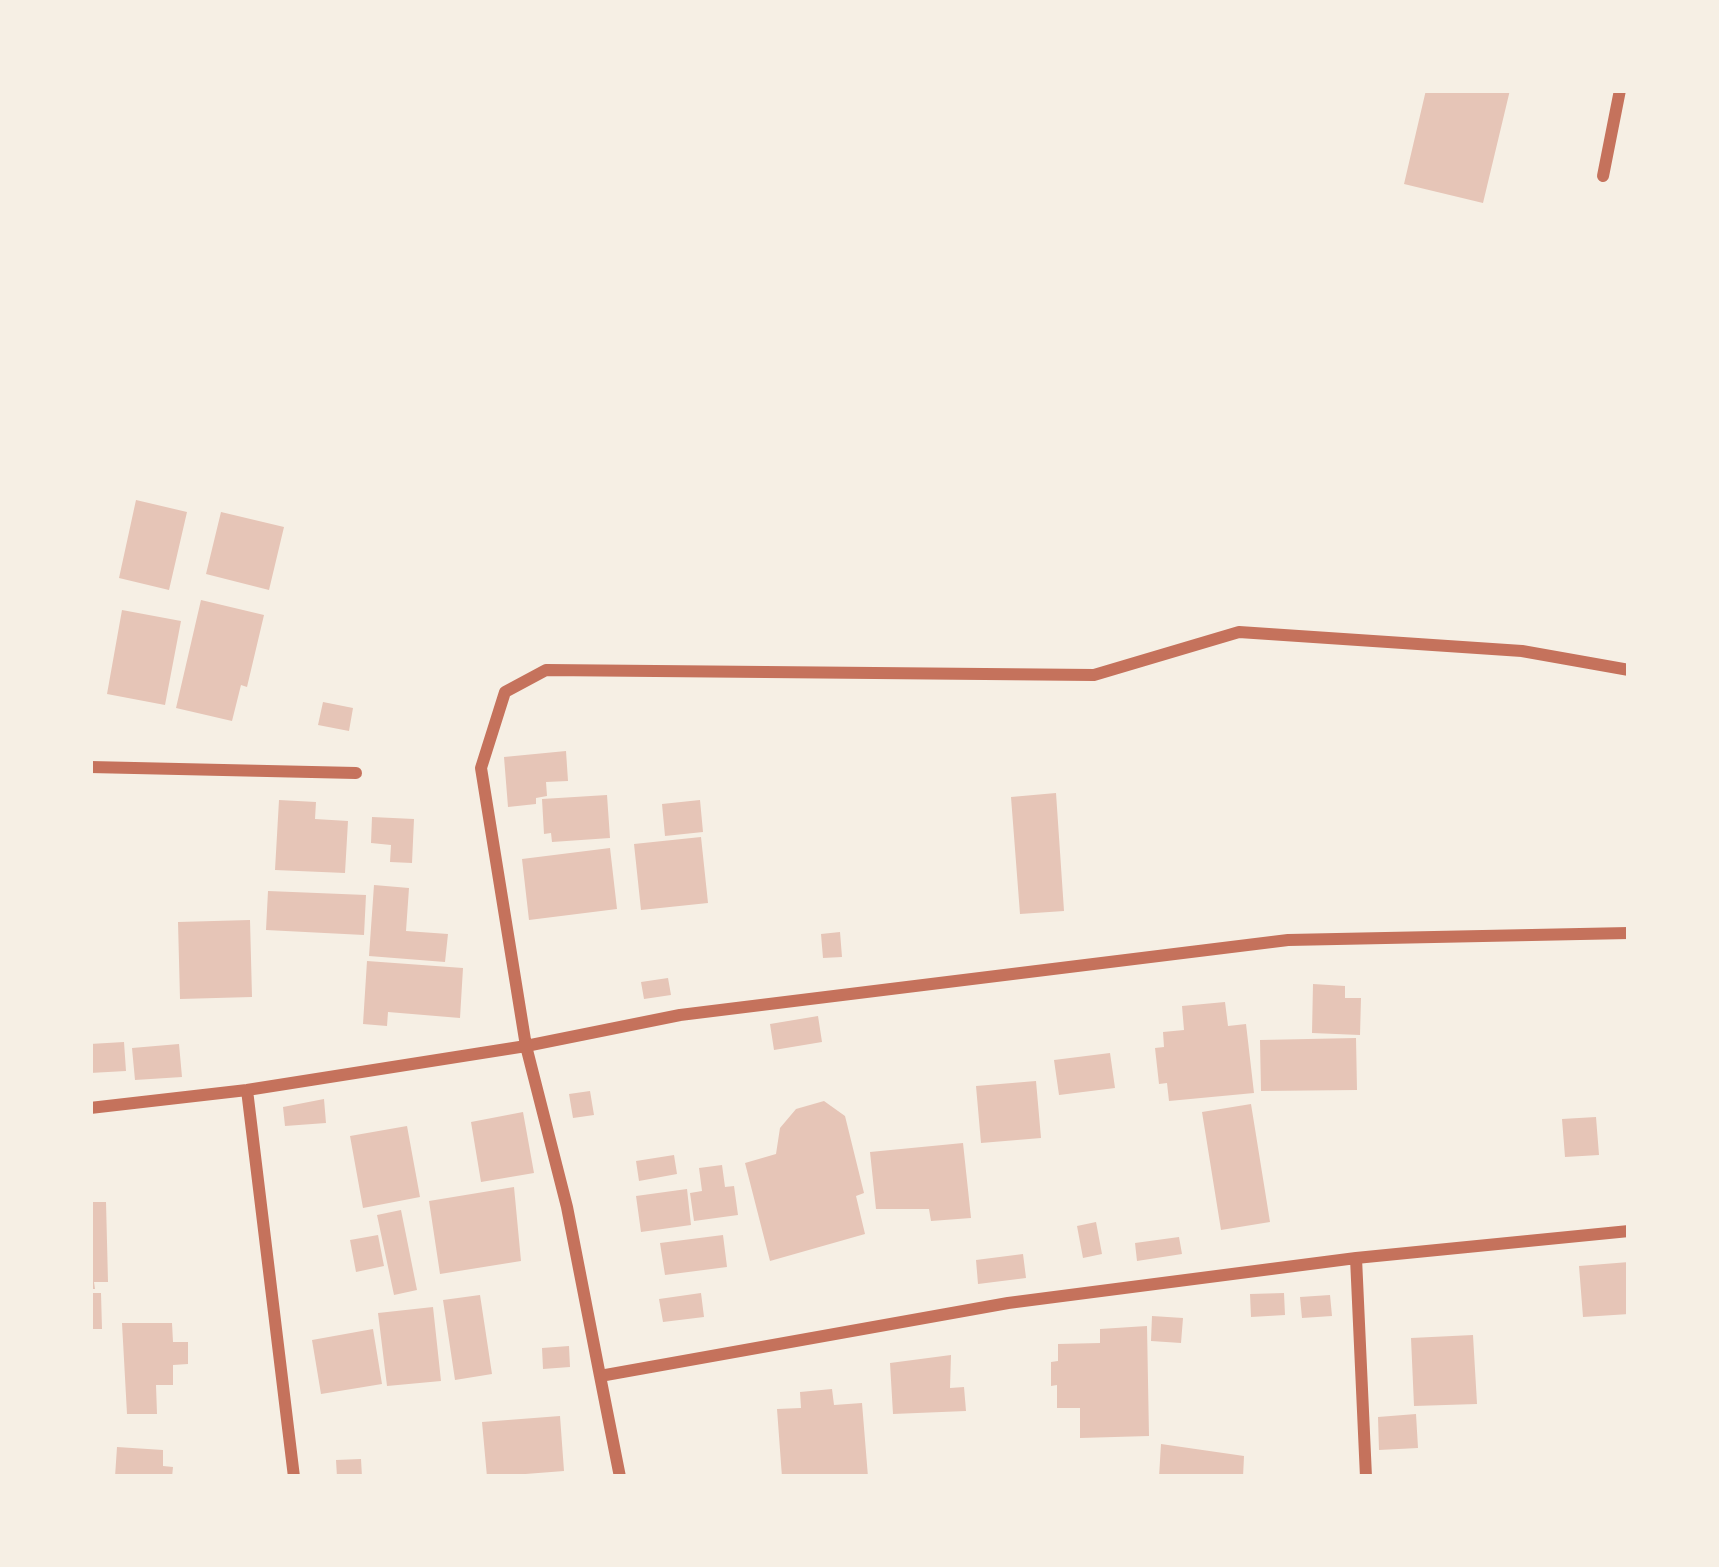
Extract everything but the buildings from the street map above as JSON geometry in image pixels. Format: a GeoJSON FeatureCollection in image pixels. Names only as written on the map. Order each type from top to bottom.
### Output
{"type":"FeatureCollection","features":[{"type":"Feature","properties":{"kind":"street"},"geometry":{"type":"LineString","coordinates":[[1604,176],[1620,90]]}},
{"type":"Feature","properties":{"kind":"street"},"geometry":{"type":"LineString","coordinates":[[620,1477],[567,1207],[526,1046],[481,768],[506,692],[546,670],[1094,675],[1239,632],[1522,651],[1629,670]]}},
{"type":"Feature","properties":{"kind":"street"},"geometry":{"type":"LineString","coordinates":[[90,767],[356,773]]}},
{"type":"Feature","properties":{"kind":"street"},"geometry":{"type":"LineString","coordinates":[[90,1108],[247,1090],[526,1046],[703,1012],[1288,940],[1629,933]]}},
{"type":"Feature","properties":{"kind":"street"},"geometry":{"type":"LineString","coordinates":[[247,1090],[294,1477]]}},
{"type":"Feature","properties":{"kind":"street"},"geometry":{"type":"LineString","coordinates":[[600,1376],[1008,1304],[1356,1258],[1629,1231]]}},
{"type":"Feature","properties":{"kind":"street"},"geometry":{"type":"LineString","coordinates":[[1356,1258],[1366,1477]]}}]}
